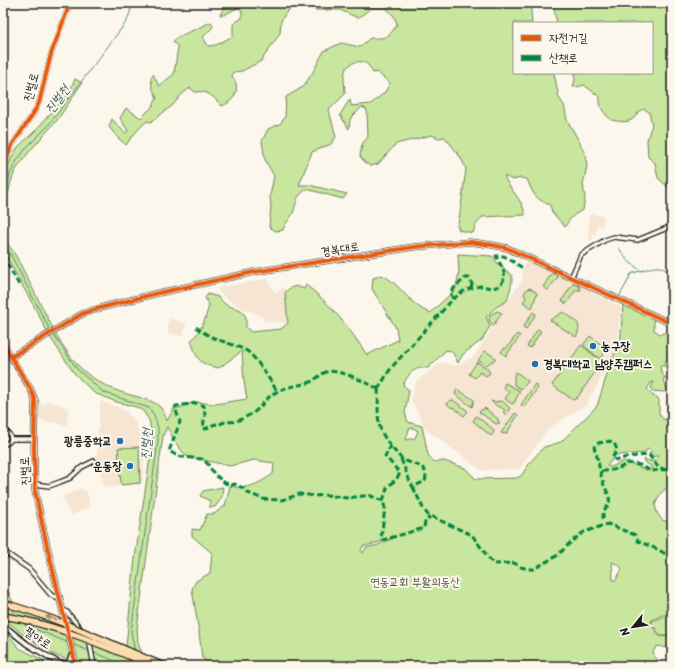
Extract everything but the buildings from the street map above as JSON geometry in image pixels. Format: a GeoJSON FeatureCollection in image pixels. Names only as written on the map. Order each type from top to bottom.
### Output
{"type":"FeatureCollection","features":[{"type":"Feature","properties":{"kind":"highway"},"geometry":{"type":"LineString","coordinates":[[3,603],[28,610],[57,621],[164,666]]}},
{"type":"Feature","properties":{"kind":"highway"},"geometry":{"type":"LineString","coordinates":[[3,616],[53,627],[78,635],[153,666]]}},
{"type":"Feature","properties":{"kind":"street","name":"진벌로"},"geometry":{"type":"LineString","coordinates":[[3,168],[12,145],[33,114],[38,103],[51,54],[70,5],[74,3]]}},
{"type":"Feature","properties":{"kind":"street"},"geometry":{"type":"LineString","coordinates":[[571,278],[581,255],[605,240],[614,238],[638,240],[672,226]]}},
{"type":"Feature","properties":{"kind":"street","name":"경복대로"},"geometry":{"type":"LineString","coordinates":[[12,358],[76,317],[100,308],[154,294],[254,272],[414,247],[456,243],[477,242],[500,246],[541,263],[672,324]]}},
{"type":"Feature","properties":{"kind":"street","name":"진벌로"},"geometry":{"type":"LineString","coordinates":[[3,340],[34,396],[35,484],[38,507],[66,631],[76,666]]}},
{"type":"Feature","properties":{"kind":"street"},"geometry":{"type":"LineString","coordinates":[[3,429],[9,434],[11,440]]}},
{"type":"Feature","properties":{"kind":"street"},"geometry":{"type":"LineString","coordinates":[[3,445],[11,440],[34,439]]}},
{"type":"Feature","properties":{"kind":"street"},"geometry":{"type":"LineString","coordinates":[[35,484],[49,486],[60,482],[70,478],[82,466],[94,461]]}},
{"type":"Feature","properties":{"kind":"street"},"geometry":{"type":"LineString","coordinates":[[3,551],[29,568],[51,595],[60,600]]}},
{"type":"Feature","properties":{"kind":"street"},"geometry":{"type":"LineString","coordinates":[[61,607],[89,638],[94,666]]}},
{"type":"Feature","properties":{"kind":"street","name":"팔야로"},"geometry":{"type":"LineString","coordinates":[[3,625],[27,644],[63,666]]}},
{"type":"Feature","properties":{"kind":"street"},"geometry":{"type":"LineString","coordinates":[[63,666],[69,662],[72,654]]}},
{"type":"Feature","properties":{"kind":"shaded area"},"geometry":{"type":"Polygon","coordinates":[[[589,214],[604,216],[602,227],[597,226],[593,239],[589,240],[589,214]]]}},
{"type":"Feature","properties":{"kind":"shaded area","name":"경복대학교 남양주캠퍼스"},"geometry":{"type":"Polygon","coordinates":[[[527,260],[621,307],[617,349],[586,405],[548,429],[519,469],[481,470],[426,429],[411,399],[416,382],[442,362],[457,366],[474,356],[490,331],[487,317],[508,301],[523,279],[522,269],[527,260]]]}},
{"type":"Feature","properties":{"kind":"shaded area"},"geometry":{"type":"Polygon","coordinates":[[[267,279],[275,293],[284,287],[288,323],[265,321],[260,315],[244,309],[227,299],[219,292],[217,288],[267,279]]]}},
{"type":"Feature","properties":{"kind":"shaded area"},"geometry":{"type":"Polygon","coordinates":[[[169,318],[186,323],[183,336],[168,333],[169,318]]]}},
{"type":"Feature","properties":{"kind":"shaded area"},"geometry":{"type":"Polygon","coordinates":[[[47,401],[68,408],[67,425],[38,420],[38,403],[46,405],[47,401]]]}},
{"type":"Feature","properties":{"kind":"shaded area","name":"광릉중학교"},"geometry":{"type":"Polygon","coordinates":[[[100,401],[118,407],[128,413],[135,422],[145,447],[142,484],[104,488],[99,462],[96,461],[94,457],[97,452],[100,401]]]}},
{"type":"Feature","properties":{"kind":"shaded area"},"geometry":{"type":"Polygon","coordinates":[[[79,489],[84,490],[87,493],[90,507],[71,515],[62,497],[79,489]]]}},
{"type":"Feature","properties":{"kind":"green space"},"geometry":{"type":"Polygon","coordinates":[[[220,3],[533,3],[531,12],[532,22],[513,22],[513,74],[554,74],[559,98],[564,105],[567,120],[585,154],[587,166],[583,184],[585,198],[583,210],[572,217],[565,227],[552,212],[550,205],[541,201],[535,195],[527,179],[520,178],[513,180],[504,176],[522,205],[525,215],[482,217],[476,225],[473,233],[459,230],[457,225],[466,169],[461,158],[445,137],[439,138],[432,135],[396,144],[378,164],[371,166],[365,163],[360,156],[362,144],[368,137],[367,110],[362,107],[350,119],[349,129],[340,115],[350,99],[351,106],[371,104],[385,92],[390,83],[377,72],[373,73],[369,66],[365,63],[355,62],[348,66],[345,72],[345,94],[329,110],[336,137],[331,144],[312,152],[299,185],[309,185],[347,194],[343,199],[307,189],[298,197],[293,213],[283,230],[276,231],[269,227],[271,207],[270,196],[274,176],[265,160],[262,141],[268,129],[280,124],[285,117],[286,97],[303,87],[324,51],[341,43],[360,47],[370,38],[380,38],[386,36],[392,32],[397,24],[394,16],[386,8],[371,8],[358,18],[340,10],[316,10],[305,6],[291,8],[281,21],[280,33],[261,61],[242,71],[233,72],[232,76],[236,82],[237,88],[231,101],[222,106],[207,93],[195,92],[190,88],[181,95],[173,105],[151,122],[147,121],[126,145],[109,127],[112,119],[125,133],[128,131],[120,118],[126,108],[141,118],[152,107],[157,98],[152,87],[151,78],[153,74],[159,86],[174,74],[178,47],[173,42],[176,38],[211,22],[213,27],[203,37],[208,46],[216,45],[233,36],[233,24],[242,18],[242,12],[239,7],[224,15],[220,15],[223,9],[220,3]]]}},
{"type":"Feature","properties":{"kind":"green space"},"geometry":{"type":"Polygon","coordinates":[[[554,3],[672,3],[672,193],[669,188],[658,178],[655,163],[648,157],[647,140],[652,124],[649,112],[644,109],[629,121],[623,122],[611,120],[602,110],[600,97],[584,85],[573,87],[575,80],[574,74],[653,74],[653,22],[557,22],[553,5],[554,3]]]}},
{"type":"Feature","properties":{"kind":"green space"},"geometry":{"type":"Polygon","coordinates":[[[75,79],[82,83],[58,119],[29,152],[15,171],[3,215],[3,177],[13,155],[18,147],[35,131],[63,99],[71,88],[75,79]]]}},
{"type":"Feature","properties":{"kind":"green space","name":"연동교회 부활의동산"},"geometry":{"type":"Polygon","coordinates":[[[3,235],[17,258],[61,342],[75,362],[93,378],[107,386],[117,391],[157,404],[162,410],[167,421],[173,410],[195,402],[215,404],[247,399],[244,382],[242,351],[219,368],[203,363],[197,357],[193,347],[191,341],[200,329],[209,305],[205,298],[208,294],[218,297],[226,305],[241,310],[246,317],[246,327],[251,332],[281,329],[288,323],[285,292],[296,286],[304,289],[306,285],[324,300],[340,317],[367,355],[398,340],[396,328],[372,289],[373,278],[382,275],[394,283],[423,310],[430,313],[455,290],[459,273],[458,254],[492,256],[499,265],[512,275],[512,282],[507,301],[496,307],[486,317],[490,326],[482,340],[463,354],[458,363],[452,351],[446,350],[428,368],[419,368],[409,374],[403,385],[409,390],[405,413],[408,422],[422,426],[428,455],[434,462],[444,461],[465,468],[476,479],[517,478],[521,476],[531,461],[544,447],[561,442],[597,406],[610,365],[614,355],[620,347],[623,305],[654,318],[654,330],[660,334],[672,331],[672,355],[669,356],[664,363],[671,369],[669,372],[664,365],[660,367],[662,374],[666,378],[663,379],[667,389],[664,392],[652,391],[651,388],[654,382],[651,383],[647,389],[659,400],[659,414],[664,420],[672,414],[672,483],[660,494],[655,505],[657,513],[662,520],[672,523],[672,616],[662,615],[652,620],[651,624],[659,636],[672,637],[672,651],[668,648],[657,646],[653,652],[655,657],[660,661],[666,665],[672,663],[672,666],[213,666],[202,658],[192,589],[196,581],[210,573],[212,553],[192,536],[192,529],[200,530],[207,514],[214,514],[225,506],[230,486],[248,487],[262,481],[273,474],[274,463],[254,460],[230,466],[186,456],[175,442],[167,427],[163,436],[137,628],[138,643],[147,666],[83,666],[55,655],[25,636],[3,618],[3,579],[16,610],[109,639],[126,646],[135,558],[153,438],[149,420],[143,411],[136,407],[117,402],[94,393],[74,373],[50,337],[3,251],[3,235]],[[413,428],[409,429],[406,440],[415,438],[418,431],[413,428]],[[647,449],[645,453],[616,455],[607,466],[611,467],[624,461],[649,471],[652,467],[646,463],[644,459],[652,462],[658,459],[657,455],[655,457],[650,454],[651,451],[647,449]],[[396,537],[363,546],[361,550],[363,553],[366,548],[378,545],[396,537]],[[612,562],[613,580],[616,580],[622,569],[619,565],[612,562]]]}},
{"type":"Feature","properties":{"kind":"green space"},"geometry":{"type":"Polygon","coordinates":[[[554,273],[558,277],[548,290],[543,287],[550,276],[554,273]]]}},
{"type":"Feature","properties":{"kind":"green space"},"geometry":{"type":"Polygon","coordinates":[[[573,284],[579,286],[581,290],[576,290],[566,304],[562,300],[573,284]]]}},
{"type":"Feature","properties":{"kind":"green space"},"geometry":{"type":"Polygon","coordinates":[[[530,288],[537,293],[532,308],[523,302],[526,298],[524,294],[527,289],[530,288]]]}},
{"type":"Feature","properties":{"kind":"green space"},"geometry":{"type":"Polygon","coordinates":[[[497,311],[502,313],[493,326],[489,320],[490,315],[497,311]]]}},
{"type":"Feature","properties":{"kind":"green space"},"geometry":{"type":"Polygon","coordinates":[[[533,312],[536,314],[526,329],[523,327],[533,312]]]}},
{"type":"Feature","properties":{"kind":"green space"},"geometry":{"type":"Polygon","coordinates":[[[563,312],[574,319],[578,324],[579,328],[576,337],[550,320],[563,312]]]}},
{"type":"Feature","properties":{"kind":"green space"},"geometry":{"type":"Polygon","coordinates":[[[538,329],[541,331],[530,348],[527,346],[538,329]]]}},
{"type":"Feature","properties":{"kind":"green space"},"geometry":{"type":"Polygon","coordinates":[[[517,334],[520,336],[506,356],[501,352],[504,348],[506,349],[517,334]]]}},
{"type":"Feature","properties":{"kind":"green space","name":"농구장"},"geometry":{"type":"Polygon","coordinates":[[[590,336],[607,349],[600,359],[583,345],[590,336]]]}},
{"type":"Feature","properties":{"kind":"green space"},"geometry":{"type":"Polygon","coordinates":[[[581,345],[602,362],[577,398],[573,400],[552,385],[581,345]]]}},
{"type":"Feature","properties":{"kind":"green space"},"geometry":{"type":"Polygon","coordinates":[[[485,351],[496,358],[486,365],[478,360],[485,351]]]}},
{"type":"Feature","properties":{"kind":"green space"},"geometry":{"type":"Polygon","coordinates":[[[477,362],[487,368],[490,373],[486,376],[480,372],[475,378],[469,374],[477,362]]]}},
{"type":"Feature","properties":{"kind":"green space"},"geometry":{"type":"Polygon","coordinates":[[[516,372],[528,381],[521,389],[514,385],[514,375],[516,372]]]}},
{"type":"Feature","properties":{"kind":"green space"},"geometry":{"type":"Polygon","coordinates":[[[505,383],[520,391],[512,404],[505,399],[509,392],[503,388],[505,383]]]}},
{"type":"Feature","properties":{"kind":"green space"},"geometry":{"type":"Polygon","coordinates":[[[535,384],[538,388],[524,407],[521,405],[535,384]]]}},
{"type":"Feature","properties":{"kind":"green space"},"geometry":{"type":"Polygon","coordinates":[[[457,389],[474,400],[472,407],[455,394],[457,389]]]}},
{"type":"Feature","properties":{"kind":"green space"},"geometry":{"type":"Polygon","coordinates":[[[453,400],[468,411],[464,416],[447,404],[449,401],[453,400]]]}},
{"type":"Feature","properties":{"kind":"green space"},"geometry":{"type":"Polygon","coordinates":[[[491,401],[502,401],[510,408],[506,415],[503,412],[505,410],[499,406],[498,407],[491,401]]]}},
{"type":"Feature","properties":{"kind":"green space"},"geometry":{"type":"Polygon","coordinates":[[[485,408],[498,419],[500,423],[496,424],[479,412],[485,408]]]}},
{"type":"Feature","properties":{"kind":"green space"},"geometry":{"type":"Polygon","coordinates":[[[515,413],[518,415],[506,434],[501,433],[515,413]]]}},
{"type":"Feature","properties":{"kind":"green space"},"geometry":{"type":"Polygon","coordinates":[[[476,416],[493,429],[494,432],[491,436],[473,421],[476,416]]]}},
{"type":"Feature","properties":{"kind":"green space","name":"운동장"},"geometry":{"type":"Polygon","coordinates":[[[139,447],[140,483],[121,485],[118,448],[139,447]]]}},
{"type":"Feature","properties":{"kind":"green space"},"geometry":{"type":"Polygon","coordinates":[[[223,487],[222,497],[215,507],[209,507],[210,501],[200,496],[203,491],[223,487]]]}},
{"type":"Feature","properties":{"kind":"green space"},"geometry":{"type":"Polygon","coordinates":[[[668,615],[672,618],[672,636],[661,636],[652,624],[652,621],[668,615]]]}},
{"type":"Feature","properties":{"kind":"green space"},"geometry":{"type":"Polygon","coordinates":[[[3,628],[19,648],[55,666],[3,666],[3,628]]]}},
{"type":"Feature","properties":{"kind":"waterway","name":"진벌천"},"geometry":{"type":"LineString","coordinates":[[3,207],[10,174],[16,162],[27,147],[47,127],[127,21],[133,3]]}},
{"type":"Feature","properties":{"kind":"waterway","name":"진벌천"},"geometry":{"type":"LineString","coordinates":[[3,240],[51,332]]}},
{"type":"Feature","properties":{"kind":"waterway"},"geometry":{"type":"LineString","coordinates":[[619,248],[627,260],[641,271],[660,267],[672,274]]}},
{"type":"Feature","properties":{"kind":"waterway"},"geometry":{"type":"LineString","coordinates":[[620,295],[630,275],[640,271]]}},
{"type":"Feature","properties":{"kind":"waterway","name":"진벌천"},"geometry":{"type":"LineString","coordinates":[[53,334],[77,369],[103,392],[149,408],[154,415],[158,428],[158,441],[131,632],[135,651]]}},
{"type":"Feature","properties":{"kind":"waterway"},"geometry":{"type":"LineString","coordinates":[[3,592],[8,602]]}},
{"type":"Feature","properties":{"kind":"waterway"},"geometry":{"type":"LineString","coordinates":[[10,607],[17,616]]}},
{"type":"Feature","properties":{"kind":"waterway"},"geometry":{"type":"LineString","coordinates":[[23,623],[69,643]]}},
{"type":"Feature","properties":{"kind":"waterway"},"geometry":{"type":"LineString","coordinates":[[72,644],[89,651]]}},
{"type":"Feature","properties":{"kind":"waterway"},"geometry":{"type":"LineString","coordinates":[[92,652],[111,659],[122,666]]}},
{"type":"Feature","properties":{"kind":"waterway","name":"진벌천"},"geometry":{"type":"LineString","coordinates":[[136,662],[137,666]]}},
{"type":"Feature","properties":{"kind":"marked path"},"geometry":{"type":"LineString","coordinates":[[3,256],[19,285]]}},
{"type":"Feature","properties":{"kind":"marked path"},"geometry":{"type":"LineString","coordinates":[[378,389],[391,368],[453,299],[465,290],[480,286],[493,288],[500,286],[505,277],[503,269],[496,256],[504,256],[523,268]]}},
{"type":"Feature","properties":{"kind":"marked path"},"geometry":{"type":"LineString","coordinates":[[453,299],[450,292],[465,278],[469,278],[472,284],[471,288]]}},
{"type":"Feature","properties":{"kind":"marked path"},"geometry":{"type":"LineString","coordinates":[[196,327],[214,338],[241,348],[251,354],[277,391]]}},
{"type":"Feature","properties":{"kind":"marked path"},"geometry":{"type":"LineString","coordinates":[[378,389],[345,374],[331,371],[326,372],[311,382],[285,388],[277,392],[270,396],[256,411],[237,421],[219,425],[215,424],[205,429],[203,428],[205,415],[204,406],[197,403],[176,406],[175,408],[180,422],[169,451],[182,457],[202,459],[208,464],[214,474],[225,483],[231,485],[235,484],[245,489],[248,493],[263,499],[282,500],[300,494],[315,496],[327,495],[347,498],[371,496],[383,501],[385,508],[381,538],[383,540],[424,528],[425,521],[430,517]]}},
{"type":"Feature","properties":{"kind":"marked path"},"geometry":{"type":"LineString","coordinates":[[378,389],[378,419],[384,437],[400,457],[422,467],[425,470],[425,481],[415,486],[414,489],[423,508],[428,515],[472,535],[493,564],[514,563],[521,567],[534,569],[558,555],[584,532],[608,524],[635,535],[638,541],[659,550],[672,558]]}},
{"type":"Feature","properties":{"kind":"marked path"},"geometry":{"type":"LineString","coordinates":[[603,519],[604,511],[609,504],[609,500],[594,447],[598,443],[610,441],[615,445],[617,450],[612,458],[617,460],[627,457],[649,455],[658,467],[666,470]]}},
{"type":"Feature","properties":{"kind":"marked path"},"geometry":{"type":"LineString","coordinates":[[383,501],[387,488],[400,473],[385,456],[391,446]]}},
{"type":"Feature","properties":{"kind":"marked path"},"geometry":{"type":"LineString","coordinates":[[401,459],[414,489]]}},
{"type":"Feature","properties":{"kind":"marked path"},"geometry":{"type":"LineString","coordinates":[[601,471],[608,471],[622,467],[628,463],[640,465],[651,471],[672,469]]}},
{"type":"Feature","properties":{"kind":"cycle path"},"geometry":{"type":"LineString","coordinates":[[3,168],[12,145],[39,103],[51,54],[70,3]]}},
{"type":"Feature","properties":{"kind":"cycle path"},"geometry":{"type":"LineString","coordinates":[[11,357],[82,314],[154,294],[254,272],[414,247],[470,242],[507,248],[672,324]]}},
{"type":"Feature","properties":{"kind":"cycle path"},"geometry":{"type":"LineString","coordinates":[[3,340],[35,400],[35,491],[76,666]]}},
{"type":"Feature","properties":{"kind":"place","name":"농구장"},"geometry":{"type":"Point","coordinates":[593,346]}},
{"type":"Feature","properties":{"kind":"place","name":"경복대학교 남양주캠퍼스"},"geometry":{"type":"Point","coordinates":[535,364]}},
{"type":"Feature","properties":{"kind":"place","name":"광릉중학교"},"geometry":{"type":"Point","coordinates":[120,441]}},
{"type":"Feature","properties":{"kind":"place","name":"운동장"},"geometry":{"type":"Point","coordinates":[130,466]}}]}
